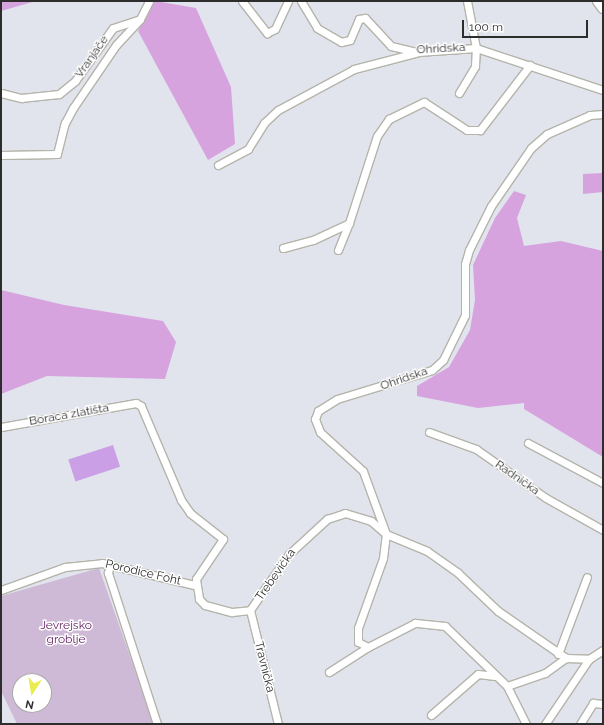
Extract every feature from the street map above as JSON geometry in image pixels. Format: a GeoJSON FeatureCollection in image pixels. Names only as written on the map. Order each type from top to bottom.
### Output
{"type":"FeatureCollection","features":[{"type":"Feature","properties":{"kind":"main road"},"geometry":{"type":"LineString","coordinates":[[598,1],[603,8]]}},
{"type":"Feature","properties":{"kind":"street"},"geometry":{"type":"LineString","coordinates":[[1,154],[57,154],[65,123],[73,108],[116,45],[140,19],[149,1]]}},
{"type":"Feature","properties":{"kind":"street"},"geometry":{"type":"LineString","coordinates":[[242,1],[270,33],[275,29],[288,1]]}},
{"type":"Feature","properties":{"kind":"street","name":"Ohridska"},"geometry":{"type":"LineString","coordinates":[[301,1],[317,28],[341,42],[350,40],[359,19],[365,18],[386,44],[418,52],[476,48],[603,90]]}},
{"type":"Feature","properties":{"kind":"street"},"geometry":{"type":"LineString","coordinates":[[459,93],[471,78],[476,48],[467,1]]}},
{"type":"Feature","properties":{"kind":"street","name":"Vranjače"},"geometry":{"type":"LineString","coordinates":[[1,93],[21,98],[59,94],[75,81],[113,28],[140,19]]}},
{"type":"Feature","properties":{"kind":"street"},"geometry":{"type":"LineString","coordinates":[[218,165],[248,149],[264,123],[278,110],[354,69],[418,52]]}},
{"type":"Feature","properties":{"kind":"street"},"geometry":{"type":"LineString","coordinates":[[338,250],[349,223],[382,126],[404,109],[424,102],[467,130],[480,130],[530,65]]}},
{"type":"Feature","properties":{"kind":"street","name":"Ohridska"},"geometry":{"type":"LineString","coordinates":[[386,534],[363,471],[320,432],[315,419],[318,411],[337,398],[432,370],[443,360],[465,315],[465,264],[469,250],[491,206],[531,148],[547,134],[590,115],[603,114]]}},
{"type":"Feature","properties":{"kind":"street"},"geometry":{"type":"LineString","coordinates":[[283,248],[314,240],[349,223]]}},
{"type":"Feature","properties":{"kind":"street","name":"Boraca zlatišta"},"geometry":{"type":"LineString","coordinates":[[1,427],[136,402],[146,412],[181,500],[190,513],[223,539],[194,585]]}},
{"type":"Feature","properties":{"kind":"street","name":"Radnička"},"geometry":{"type":"LineString","coordinates":[[429,432],[476,449],[546,498],[603,530]]}},
{"type":"Feature","properties":{"kind":"street"},"geometry":{"type":"LineString","coordinates":[[528,443],[603,483]]}},
{"type":"Feature","properties":{"kind":"street","name":"Trebevićka"},"geometry":{"type":"LineString","coordinates":[[194,585],[199,599],[205,604],[232,612],[250,610],[289,554],[333,516],[358,516],[371,521],[386,534],[427,551],[458,573],[498,611],[558,654],[566,658],[589,659]]}},
{"type":"Feature","properties":{"kind":"street"},"geometry":{"type":"LineString","coordinates":[[368,647],[358,642],[356,634],[383,558],[386,534]]}},
{"type":"Feature","properties":{"kind":"street"},"geometry":{"type":"LineString","coordinates":[[110,564],[108,573],[157,724]]}},
{"type":"Feature","properties":{"kind":"street","name":"Porodice Foht"},"geometry":{"type":"LineString","coordinates":[[1,590],[65,567],[110,564],[194,585]]}},
{"type":"Feature","properties":{"kind":"street"},"geometry":{"type":"LineString","coordinates":[[558,654],[587,577]]}},
{"type":"Feature","properties":{"kind":"street","name":"Travnička"},"geometry":{"type":"LineString","coordinates":[[250,610],[278,724]]}},
{"type":"Feature","properties":{"kind":"street"},"geometry":{"type":"LineString","coordinates":[[329,672],[368,647],[415,623],[445,626],[507,686],[526,724]]}},
{"type":"Feature","properties":{"kind":"street"},"geometry":{"type":"LineString","coordinates":[[545,724],[589,659],[603,650]]}},
{"type":"Feature","properties":{"kind":"street"},"geometry":{"type":"LineString","coordinates":[[507,686],[540,675],[566,658]]}},
{"type":"Feature","properties":{"kind":"street"},"geometry":{"type":"LineString","coordinates":[[431,715],[481,672],[500,679]]}},
{"type":"Feature","properties":{"kind":"street"},"geometry":{"type":"LineString","coordinates":[[580,724],[594,703],[603,704]]}},
{"type":"Feature","properties":{"kind":"shaded area"},"geometry":{"type":"Polygon","coordinates":[[[1,1],[36,1],[1,11],[1,1]]]}},
{"type":"Feature","properties":{"kind":"shaded area"},"geometry":{"type":"Polygon","coordinates":[[[155,1],[196,8],[231,87],[235,144],[208,160],[138,31],[155,1]]]}},
{"type":"Feature","properties":{"kind":"shaded area"},"geometry":{"type":"Polygon","coordinates":[[[603,173],[603,192],[583,194],[583,174],[603,173]]]}},
{"type":"Feature","properties":{"kind":"shaded area"},"geometry":{"type":"Polygon","coordinates":[[[514,191],[526,195],[517,218],[524,246],[561,241],[603,251],[603,457],[524,409],[524,403],[478,408],[417,396],[417,386],[449,367],[470,330],[475,300],[473,265],[495,218],[514,191]]]}},
{"type":"Feature","properties":{"kind":"shaded area"},"geometry":{"type":"Polygon","coordinates":[[[1,290],[64,305],[163,321],[176,342],[165,379],[47,376],[1,394],[1,290]]]}},
{"type":"Feature","properties":{"kind":"shaded area"},"geometry":{"type":"Polygon","coordinates":[[[113,445],[120,467],[75,481],[68,460],[113,445]]]}},
{"type":"Feature","properties":{"kind":"green space","name":"Jevrejsko groblje"},"geometry":{"type":"Polygon","coordinates":[[[99,568],[154,724],[17,724],[1,691],[1,596],[99,568]]]}}]}
